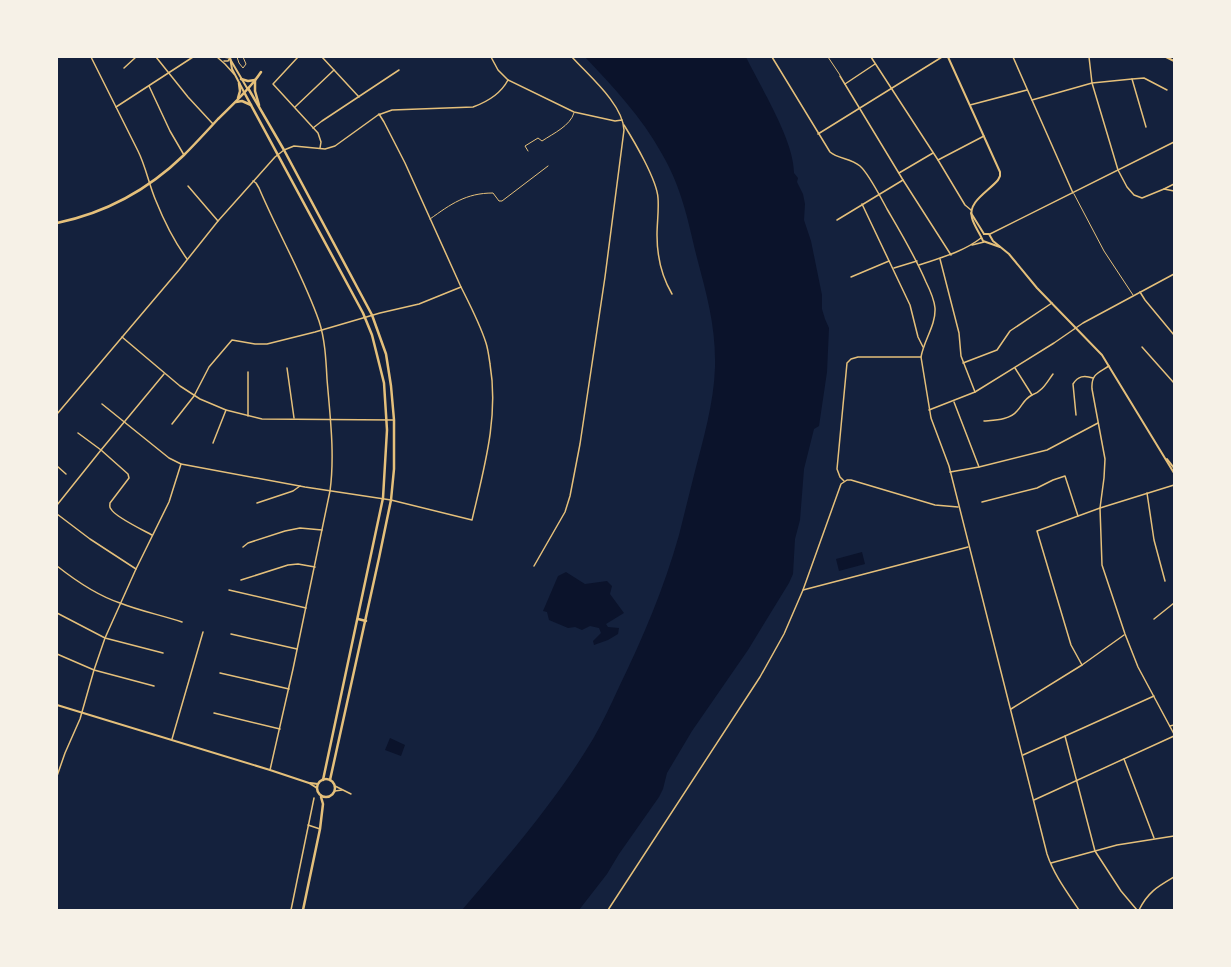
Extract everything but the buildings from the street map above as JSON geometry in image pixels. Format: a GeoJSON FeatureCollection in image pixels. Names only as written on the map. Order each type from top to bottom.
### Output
{"type":"FeatureCollection","features":[{"type":"Feature","properties":{"kind":"main road"},"geometry":{"type":"LineString","coordinates":[[948,57],[1000,172],[1000,176],[996,183],[974,204],[971,211],[972,219],[984,242],[1003,249]]}},
{"type":"Feature","properties":{"kind":"main road"},"geometry":{"type":"LineString","coordinates":[[1166,57],[1174,61]]}},
{"type":"Feature","properties":{"kind":"main road"},"geometry":{"type":"LineString","coordinates":[[230,58],[230,65],[234,74],[252,105],[364,317],[372,335],[384,383],[386,420],[383,498],[323,780]]}},
{"type":"Feature","properties":{"kind":"main road"},"geometry":{"type":"LineString","coordinates":[[230,58],[284,150],[372,314],[389,366],[394,420],[394,469],[390,500],[366,621],[330,780]]}},
{"type":"Feature","properties":{"kind":"main road"},"geometry":{"type":"LineString","coordinates":[[57,223],[80,217],[106,207],[134,194],[150,183],[184,155],[248,88],[261,72]]}},
{"type":"Feature","properties":{"kind":"main road"},"geometry":{"type":"LineString","coordinates":[[241,79],[248,82],[255,80]]}},
{"type":"Feature","properties":{"kind":"main road"},"geometry":{"type":"LineString","coordinates":[[255,80],[256,98],[261,112]]}},
{"type":"Feature","properties":{"kind":"main road"},"geometry":{"type":"LineString","coordinates":[[235,102],[239,94],[239,83]]}},
{"type":"Feature","properties":{"kind":"main road"},"geometry":{"type":"LineString","coordinates":[[235,102],[242,100],[252,105]]}},
{"type":"Feature","properties":{"kind":"main road"},"geometry":{"type":"LineString","coordinates":[[971,211],[984,234]]}},
{"type":"Feature","properties":{"kind":"main road"},"geometry":{"type":"LineString","coordinates":[[984,234],[989,234],[1052,304],[1102,355],[1174,473]]}},
{"type":"Feature","properties":{"kind":"main road"},"geometry":{"type":"LineString","coordinates":[[987,243],[991,238]]}},
{"type":"Feature","properties":{"kind":"main road"},"geometry":{"type":"LineString","coordinates":[[1163,454],[1174,468]]}},
{"type":"Feature","properties":{"kind":"main road"},"geometry":{"type":"LineString","coordinates":[[358,619],[366,621]]}},
{"type":"Feature","properties":{"kind":"main road"},"geometry":{"type":"LineString","coordinates":[[57,705],[172,739],[309,783],[318,784]]}},
{"type":"Feature","properties":{"kind":"main road"},"geometry":{"type":"LineString","coordinates":[[316,788],[323,780],[330,780]]}},
{"type":"Feature","properties":{"kind":"main road"},"geometry":{"type":"LineString","coordinates":[[323,804],[334,791],[335,786],[330,780]]}},
{"type":"Feature","properties":{"kind":"main road"},"geometry":{"type":"LineString","coordinates":[[303,910],[320,829],[323,804],[316,788],[309,783]]}},
{"type":"Feature","properties":{"kind":"main road"},"geometry":{"type":"LineString","coordinates":[[321,797],[327,798]]}},
{"type":"Feature","properties":{"kind":"street"},"geometry":{"type":"LineString","coordinates":[[91,57],[125,122],[141,158],[155,200],[164,221],[187,260]]}},
{"type":"Feature","properties":{"kind":"street"},"geometry":{"type":"LineString","coordinates":[[124,68],[136,57]]}},
{"type":"Feature","properties":{"kind":"street"},"geometry":{"type":"LineString","coordinates":[[156,57],[192,101],[214,124]]}},
{"type":"Feature","properties":{"kind":"street"},"geometry":{"type":"LineString","coordinates":[[116,107],[193,57]]}},
{"type":"Feature","properties":{"kind":"street"},"geometry":{"type":"LineString","coordinates":[[217,57],[222,60],[234,74]]}},
{"type":"Feature","properties":{"kind":"street"},"geometry":{"type":"LineString","coordinates":[[223,57],[230,58]]}},
{"type":"Feature","properties":{"kind":"street"},"geometry":{"type":"LineString","coordinates":[[237,57],[243,68],[246,64],[243,57]]}},
{"type":"Feature","properties":{"kind":"street"},"geometry":{"type":"LineString","coordinates":[[298,57],[273,84],[313,128],[320,138],[320,148]]}},
{"type":"Feature","properties":{"kind":"street"},"geometry":{"type":"LineString","coordinates":[[322,57],[359,97]]}},
{"type":"Feature","properties":{"kind":"street"},"geometry":{"type":"LineString","coordinates":[[491,57],[498,70],[508,80],[574,112],[622,120]]}},
{"type":"Feature","properties":{"kind":"street"},"geometry":{"type":"LineString","coordinates":[[572,57],[609,98],[652,178],[658,199],[658,252],[672,294]]}},
{"type":"Feature","properties":{"kind":"street"},"geometry":{"type":"LineString","coordinates":[[772,57],[818,134],[832,154],[851,160],[861,167],[879,194],[917,261],[933,296],[935,308],[932,327],[923,347],[921,357],[929,410],[950,472],[1050,863],[1061,884],[1079,910]]}},
{"type":"Feature","properties":{"kind":"street"},"geometry":{"type":"LineString","coordinates":[[828,57],[951,255]]}},
{"type":"Feature","properties":{"kind":"street"},"geometry":{"type":"LineString","coordinates":[[871,57],[938,160],[965,205],[971,211]]}},
{"type":"Feature","properties":{"kind":"street"},"geometry":{"type":"LineString","coordinates":[[818,134],[942,57]]}},
{"type":"Feature","properties":{"kind":"street"},"geometry":{"type":"LineString","coordinates":[[1013,57],[1073,193],[1104,251],[1133,295]]}},
{"type":"Feature","properties":{"kind":"street"},"geometry":{"type":"LineString","coordinates":[[1089,57],[1092,83],[1118,170],[1127,187],[1134,195],[1142,198],[1174,184]]}},
{"type":"Feature","properties":{"kind":"street"},"geometry":{"type":"LineString","coordinates":[[222,60],[228,61],[230,58]]}},
{"type":"Feature","properties":{"kind":"street"},"geometry":{"type":"LineString","coordinates":[[845,84],[875,64]]}},
{"type":"Feature","properties":{"kind":"street"},"geometry":{"type":"LineString","coordinates":[[295,107],[334,70]]}},
{"type":"Feature","properties":{"kind":"street"},"geometry":{"type":"LineString","coordinates":[[313,128],[399,70]]}},
{"type":"Feature","properties":{"kind":"street"},"geometry":{"type":"LineString","coordinates":[[1032,100],[1092,83],[1144,78],[1167,90]]}},
{"type":"Feature","properties":{"kind":"street"},"geometry":{"type":"LineString","coordinates":[[1132,79],[1146,127]]}},
{"type":"Feature","properties":{"kind":"street"},"geometry":{"type":"LineString","coordinates":[[57,414],[218,221],[253,181],[284,150],[296,146],[328,149],[335,146],[379,114],[384,112],[398,110],[473,107],[482,104],[500,93],[508,80]]}},
{"type":"Feature","properties":{"kind":"street"},"geometry":{"type":"LineString","coordinates":[[150,86],[170,131],[184,155]]}},
{"type":"Feature","properties":{"kind":"street"},"geometry":{"type":"LineString","coordinates":[[970,105],[1027,90]]}},
{"type":"Feature","properties":{"kind":"street"},"geometry":{"type":"LineString","coordinates":[[528,151],[525,146],[538,138],[542,141],[566,125],[573,118],[574,112]]}},
{"type":"Feature","properties":{"kind":"street"},"geometry":{"type":"LineString","coordinates":[[102,404],[169,458],[181,464],[300,486],[383,498],[472,520],[486,458],[494,401],[486,344],[474,312],[461,287],[392,136],[379,114]]}},
{"type":"Feature","properties":{"kind":"street"},"geometry":{"type":"LineString","coordinates":[[534,566],[565,512],[570,496],[580,444],[606,268],[620,163],[623,124]]}},
{"type":"Feature","properties":{"kind":"street"},"geometry":{"type":"LineString","coordinates":[[938,160],[984,136]]}},
{"type":"Feature","properties":{"kind":"street"},"geometry":{"type":"LineString","coordinates":[[989,234],[994,233],[1174,142]]}},
{"type":"Feature","properties":{"kind":"street"},"geometry":{"type":"LineString","coordinates":[[899,173],[933,153]]}},
{"type":"Feature","properties":{"kind":"street"},"geometry":{"type":"LineString","coordinates":[[430,219],[463,197],[481,193],[493,193],[499,201],[502,201],[548,166]]}},
{"type":"Feature","properties":{"kind":"street"},"geometry":{"type":"LineString","coordinates":[[837,220],[903,180]]}},
{"type":"Feature","properties":{"kind":"street"},"geometry":{"type":"LineString","coordinates":[[253,181],[259,188],[311,300],[321,330],[326,355],[331,419],[332,472],[330,491],[289,689],[270,770]]}},
{"type":"Feature","properties":{"kind":"street"},"geometry":{"type":"LineString","coordinates":[[188,186],[218,221]]}},
{"type":"Feature","properties":{"kind":"street"},"geometry":{"type":"LineString","coordinates":[[1164,189],[1174,191]]}},
{"type":"Feature","properties":{"kind":"street"},"geometry":{"type":"LineString","coordinates":[[862,204],[910,305],[918,337],[923,347]]}},
{"type":"Feature","properties":{"kind":"street"},"geometry":{"type":"LineString","coordinates":[[970,246],[982,237]]}},
{"type":"Feature","properties":{"kind":"street"},"geometry":{"type":"LineString","coordinates":[[919,266],[984,242]]}},
{"type":"Feature","properties":{"kind":"street"},"geometry":{"type":"LineString","coordinates":[[940,258],[959,333],[961,356],[975,392]]}},
{"type":"Feature","properties":{"kind":"street"},"geometry":{"type":"LineString","coordinates":[[851,277],[889,261]]}},
{"type":"Feature","properties":{"kind":"street"},"geometry":{"type":"LineString","coordinates":[[893,268],[917,261]]}},
{"type":"Feature","properties":{"kind":"street"},"geometry":{"type":"LineString","coordinates":[[929,410],[954,402],[975,392],[1054,343],[1085,321],[1174,274]]}},
{"type":"Feature","properties":{"kind":"street"},"geometry":{"type":"LineString","coordinates":[[172,424],[194,396],[210,367],[232,340],[255,344],[267,344],[321,330],[372,314],[420,304],[461,287]]}},
{"type":"Feature","properties":{"kind":"street"},"geometry":{"type":"LineString","coordinates":[[1140,292],[1174,335]]}},
{"type":"Feature","properties":{"kind":"street"},"geometry":{"type":"LineString","coordinates":[[963,363],[997,350],[1010,331],[1052,304]]}},
{"type":"Feature","properties":{"kind":"street"},"geometry":{"type":"LineString","coordinates":[[122,337],[164,374],[194,396],[226,410],[262,419],[394,420]]}},
{"type":"Feature","properties":{"kind":"street"},"geometry":{"type":"LineString","coordinates":[[1142,347],[1174,383]]}},
{"type":"Feature","properties":{"kind":"street"},"geometry":{"type":"LineString","coordinates":[[844,481],[840,478],[837,469],[846,363],[851,359],[858,357],[921,357]]}},
{"type":"Feature","properties":{"kind":"street"},"geometry":{"type":"LineString","coordinates":[[1034,800],[1174,735],[1138,667],[1124,634],[1102,564],[1100,508],[1105,465],[1092,389],[1093,378],[1109,366]]}},
{"type":"Feature","properties":{"kind":"street"},"geometry":{"type":"LineString","coordinates":[[287,368],[294,419]]}},
{"type":"Feature","properties":{"kind":"street"},"geometry":{"type":"LineString","coordinates":[[1015,368],[1032,395]]}},
{"type":"Feature","properties":{"kind":"street"},"geometry":{"type":"LineString","coordinates":[[248,372],[248,416]]}},
{"type":"Feature","properties":{"kind":"street"},"geometry":{"type":"LineString","coordinates":[[57,505],[164,374]]}},
{"type":"Feature","properties":{"kind":"street"},"geometry":{"type":"LineString","coordinates":[[984,421],[1009,417],[1016,413],[1023,402],[1041,390],[1053,374]]}},
{"type":"Feature","properties":{"kind":"street"},"geometry":{"type":"LineString","coordinates":[[1076,415],[1073,384],[1080,377],[1085,376],[1093,378]]}},
{"type":"Feature","properties":{"kind":"street"},"geometry":{"type":"LineString","coordinates":[[954,402],[979,467]]}},
{"type":"Feature","properties":{"kind":"street"},"geometry":{"type":"LineString","coordinates":[[212,443],[226,410]]}},
{"type":"Feature","properties":{"kind":"street"},"geometry":{"type":"LineString","coordinates":[[950,472],[979,467],[1047,450],[1098,423]]}},
{"type":"Feature","properties":{"kind":"street"},"geometry":{"type":"LineString","coordinates":[[78,433],[101,450],[125,471],[129,478],[110,503],[109,507],[111,511],[152,535]]}},
{"type":"Feature","properties":{"kind":"street"},"geometry":{"type":"LineString","coordinates":[[57,776],[62,759],[80,719],[105,638],[152,535],[169,502],[181,464]]}},
{"type":"Feature","properties":{"kind":"street"},"geometry":{"type":"LineString","coordinates":[[57,466],[66,474]]}},
{"type":"Feature","properties":{"kind":"street"},"geometry":{"type":"LineString","coordinates":[[982,502],[1037,488],[1053,480],[1066,476],[1078,516]]}},
{"type":"Feature","properties":{"kind":"street"},"geometry":{"type":"LineString","coordinates":[[608,910],[763,673],[784,634],[803,590],[841,484],[844,481],[851,480],[935,505],[958,507]]}},
{"type":"Feature","properties":{"kind":"street"},"geometry":{"type":"LineString","coordinates":[[1082,665],[1072,644],[1037,531],[1100,508],[1174,485]]}},
{"type":"Feature","properties":{"kind":"street"},"geometry":{"type":"LineString","coordinates":[[257,503],[294,492],[300,486]]}},
{"type":"Feature","properties":{"kind":"street"},"geometry":{"type":"LineString","coordinates":[[1147,493],[1154,540],[1165,581]]}},
{"type":"Feature","properties":{"kind":"street"},"geometry":{"type":"LineString","coordinates":[[57,514],[90,539],[136,569]]}},
{"type":"Feature","properties":{"kind":"street"},"geometry":{"type":"LineString","coordinates":[[243,547],[248,543],[285,530],[300,528],[322,530]]}},
{"type":"Feature","properties":{"kind":"street"},"geometry":{"type":"LineString","coordinates":[[803,590],[968,547]]}},
{"type":"Feature","properties":{"kind":"street"},"geometry":{"type":"LineString","coordinates":[[241,580],[288,565],[298,564],[315,567]]}},
{"type":"Feature","properties":{"kind":"street"},"geometry":{"type":"LineString","coordinates":[[57,566],[75,580],[93,591],[120,603],[182,622]]}},
{"type":"Feature","properties":{"kind":"street"},"geometry":{"type":"LineString","coordinates":[[229,590],[306,608]]}},
{"type":"Feature","properties":{"kind":"street"},"geometry":{"type":"LineString","coordinates":[[1154,619],[1174,603]]}},
{"type":"Feature","properties":{"kind":"street"},"geometry":{"type":"LineString","coordinates":[[57,613],[105,638],[163,653]]}},
{"type":"Feature","properties":{"kind":"street"},"geometry":{"type":"LineString","coordinates":[[172,739],[203,632]]}},
{"type":"Feature","properties":{"kind":"street"},"geometry":{"type":"LineString","coordinates":[[231,634],[297,649]]}},
{"type":"Feature","properties":{"kind":"street"},"geometry":{"type":"LineString","coordinates":[[1011,709],[1082,665],[1124,634]]}},
{"type":"Feature","properties":{"kind":"street"},"geometry":{"type":"LineString","coordinates":[[57,654],[94,670],[154,686]]}},
{"type":"Feature","properties":{"kind":"street"},"geometry":{"type":"LineString","coordinates":[[220,673],[289,689]]}},
{"type":"Feature","properties":{"kind":"street"},"geometry":{"type":"LineString","coordinates":[[1023,755],[1154,696]]}},
{"type":"Feature","properties":{"kind":"street"},"geometry":{"type":"LineString","coordinates":[[214,713],[280,729]]}},
{"type":"Feature","properties":{"kind":"street"},"geometry":{"type":"LineString","coordinates":[[1170,726],[1174,725]]}},
{"type":"Feature","properties":{"kind":"street"},"geometry":{"type":"LineString","coordinates":[[1065,736],[1095,851],[1121,891],[1138,910],[1151,891],[1174,877]]}},
{"type":"Feature","properties":{"kind":"street"},"geometry":{"type":"LineString","coordinates":[[1124,759],[1154,839]]}},
{"type":"Feature","properties":{"kind":"street"},"geometry":{"type":"LineString","coordinates":[[335,786],[351,794]]}},
{"type":"Feature","properties":{"kind":"street"},"geometry":{"type":"LineString","coordinates":[[334,791],[342,790]]}},
{"type":"Feature","properties":{"kind":"street"},"geometry":{"type":"LineString","coordinates":[[291,910],[314,798]]}},
{"type":"Feature","properties":{"kind":"street"},"geometry":{"type":"LineString","coordinates":[[308,825],[320,829]]}},
{"type":"Feature","properties":{"kind":"street"},"geometry":{"type":"LineString","coordinates":[[1050,863],[1095,851],[1174,836]]}},
{"type":"Feature","properties":{"kind":"water"},"geometry":{"type":"Polygon","coordinates":[[[585,57],[746,57],[783,130],[793,160],[794,173],[798,178],[797,182],[803,194],[805,204],[804,220],[811,241],[822,295],[822,309],[829,328],[827,372],[819,426],[814,429],[804,469],[800,520],[795,539],[793,574],[748,650],[692,731],[667,773],[663,789],[659,797],[619,854],[607,874],[579,910],[462,910],[548,806],[579,762],[607,713],[645,631],[667,574],[679,535],[713,394],[715,352],[710,312],[687,218],[675,179],[654,140],[645,127],[585,57]]]}},
{"type":"Feature","properties":{"kind":"water"},"geometry":{"type":"Polygon","coordinates":[[[862,552],[865,564],[839,571],[836,559],[862,552]]]}},
{"type":"Feature","properties":{"kind":"water"},"geometry":{"type":"Polygon","coordinates":[[[566,572],[585,584],[607,581],[612,586],[610,594],[624,613],[606,624],[608,627],[619,628],[618,634],[608,640],[594,645],[593,641],[601,633],[599,628],[590,626],[582,630],[575,627],[568,628],[549,620],[547,612],[543,611],[558,576],[566,572]]]}},
{"type":"Feature","properties":{"kind":"water"},"geometry":{"type":"Polygon","coordinates":[[[390,738],[405,745],[401,756],[385,750],[390,738]]]}}]}
